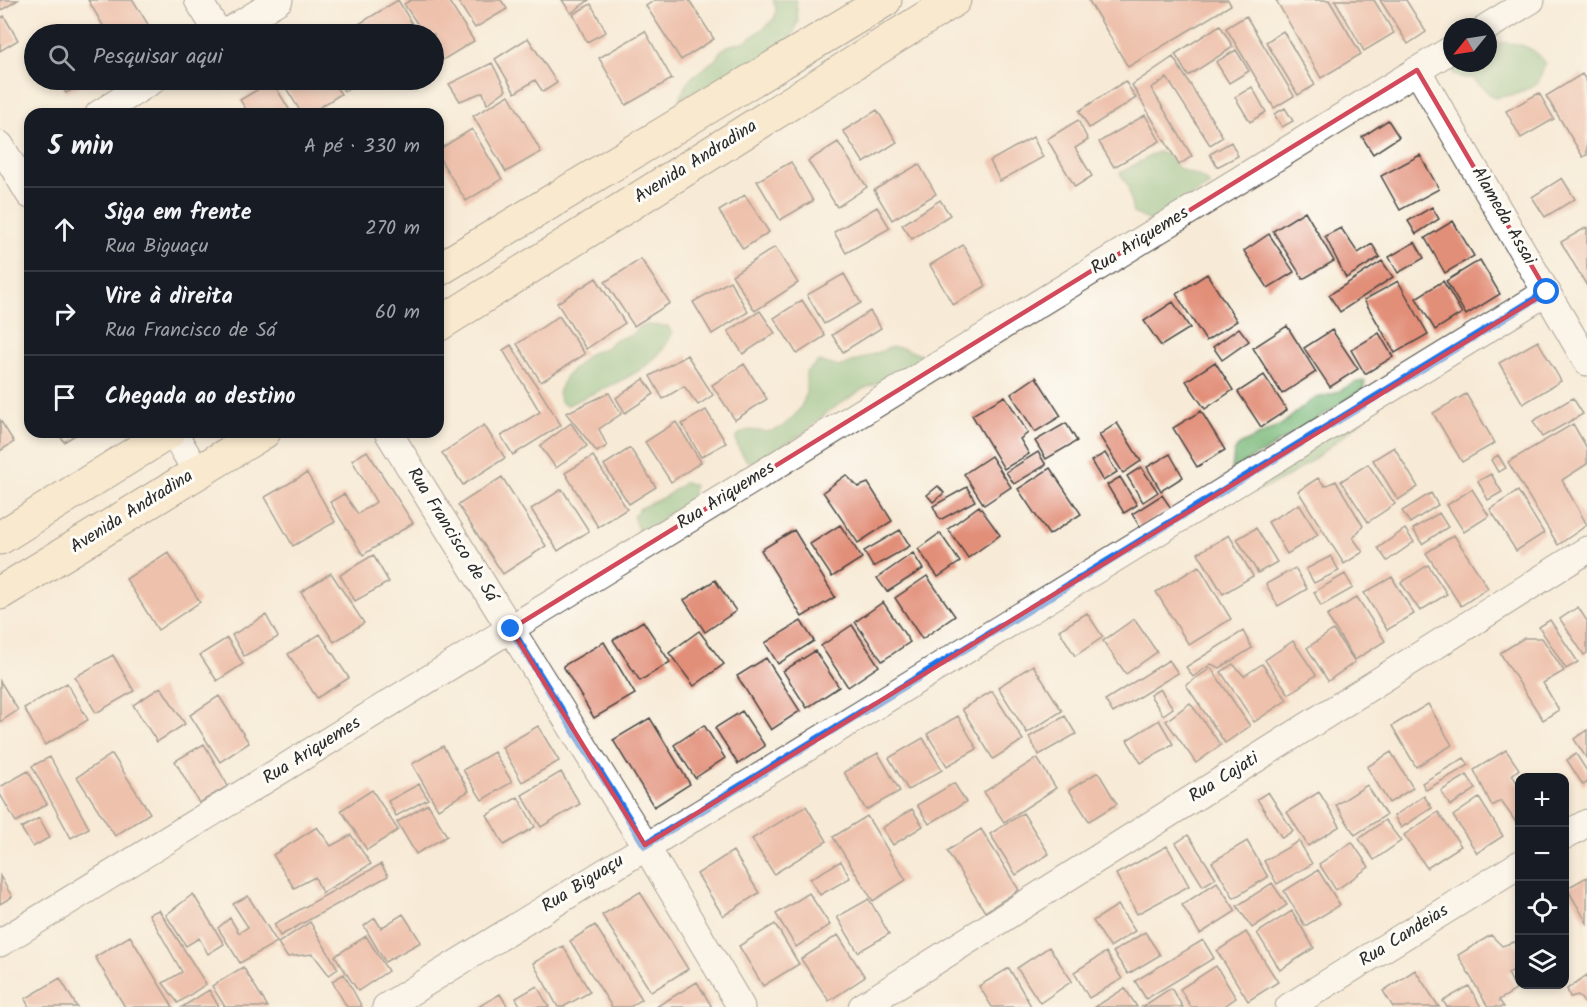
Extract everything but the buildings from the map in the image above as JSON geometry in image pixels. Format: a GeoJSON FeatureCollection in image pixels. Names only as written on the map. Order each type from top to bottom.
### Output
{"type":"FeatureCollection","features":[{"type":"Feature","properties":{"kind":"main road"},"geometry":{"type":"LineString","coordinates":[[444,266],[885,0],[905,31]]}},
{"type":"Feature","properties":{"kind":"main road","name":"Avenida Andradina"},"geometry":{"type":"LineString","coordinates":[[444,321],[954,0]]}},
{"type":"Feature","properties":{"kind":"main road"},"geometry":{"type":"LineString","coordinates":[[0,538],[161,438]]}},
{"type":"Feature","properties":{"kind":"main road","name":"Avenida Andradina"},"geometry":{"type":"LineString","coordinates":[[0,594],[254,438]]}},
{"type":"Feature","properties":{"kind":"street"},"geometry":{"type":"LineString","coordinates":[[198,0],[213,24]]}},
{"type":"Feature","properties":{"kind":"street"},"geometry":{"type":"LineString","coordinates":[[240,24],[279,0]]}},
{"type":"Feature","properties":{"kind":"street"},"geometry":{"type":"LineString","coordinates":[[1497,21],[1531,0]]}},
{"type":"Feature","properties":{"kind":"street","name":"Rua Ariquemes"},"geometry":{"type":"LineString","coordinates":[[0,943],[1443,54]]}},
{"type":"Feature","properties":{"kind":"street","name":"Alameda Assai"},"geometry":{"type":"LineString","coordinates":[[1417,70],[1587,362]]}},
{"type":"Feature","properties":{"kind":"street"},"geometry":{"type":"LineString","coordinates":[[109,108],[137,90]]}},
{"type":"Feature","properties":{"kind":"street"},"geometry":{"type":"LineString","coordinates":[[0,145],[24,184]]}},
{"type":"Feature","properties":{"kind":"street","name":"Rua Biguaçu"},"geometry":{"type":"LineString","coordinates":[[386,1007],[645,845],[1547,292]]}},
{"type":"Feature","properties":{"kind":"street"},"geometry":{"type":"LineString","coordinates":[[175,438],[197,472]]}},
{"type":"Feature","properties":{"kind":"street","name":"Rua Francisco de Sá"},"geometry":{"type":"LineString","coordinates":[[392,438],[645,845],[741,1007]]}},
{"type":"Feature","properties":{"kind":"street","name":"Rua Cajati"},"geometry":{"type":"LineString","coordinates":[[862,1007],[1587,550]]}},
{"type":"Feature","properties":{"kind":"street"},"geometry":{"type":"LineString","coordinates":[[1569,834],[1587,823]]}},
{"type":"Feature","properties":{"kind":"street","name":"Rua Candeias"},"geometry":{"type":"LineString","coordinates":[[1289,1007],[1515,867]]}},
{"type":"Feature","properties":{"kind":"highlighted area"},"geometry":{"type":"Polygon","coordinates":[[[1417,70],[1547,292],[645,845],[511,629],[1417,70]]]}},
{"type":"Feature","properties":{"kind":"green space"},"geometry":{"type":"Polygon","coordinates":[[[773,0],[796,0],[798,22],[789,44],[697,104],[679,101],[692,77],[716,59],[720,51],[746,41],[769,24],[775,17],[776,9],[773,0]]]}},
{"type":"Feature","properties":{"kind":"green space"},"geometry":{"type":"Polygon","coordinates":[[[1513,43],[1537,53],[1545,64],[1538,83],[1517,94],[1494,98],[1472,78],[1453,75],[1452,72],[1497,72],[1497,44],[1513,43]]]}},
{"type":"Feature","properties":{"kind":"green space"},"geometry":{"type":"Polygon","coordinates":[[[1157,152],[1167,156],[1180,169],[1200,177],[1210,185],[1150,221],[1133,213],[1128,186],[1120,173],[1157,152]]]}},
{"type":"Feature","properties":{"kind":"green space"},"geometry":{"type":"Polygon","coordinates":[[[646,325],[668,326],[672,334],[664,348],[653,360],[626,378],[566,406],[560,401],[558,392],[566,376],[589,354],[607,347],[614,340],[632,335],[637,328],[646,325]]]}},
{"type":"Feature","properties":{"kind":"green space"},"geometry":{"type":"Polygon","coordinates":[[[892,347],[903,348],[921,355],[918,365],[901,376],[863,389],[829,411],[804,433],[755,462],[747,461],[738,447],[736,437],[750,430],[771,431],[789,421],[799,410],[805,397],[806,372],[819,361],[839,367],[892,347]]]}},
{"type":"Feature","properties":{"kind":"green space"},"geometry":{"type":"Polygon","coordinates":[[[1365,381],[1363,390],[1232,470],[1234,453],[1239,445],[1281,425],[1313,399],[1333,394],[1357,382],[1365,381]]]}},
{"type":"Feature","properties":{"kind":"green space"},"geometry":{"type":"Polygon","coordinates":[[[1365,418],[1324,452],[1295,472],[1247,494],[1244,482],[1365,418]]]}},
{"type":"Feature","properties":{"kind":"green space"},"geometry":{"type":"Polygon","coordinates":[[[685,482],[694,485],[691,502],[648,531],[639,533],[633,516],[640,508],[666,496],[685,482]]]}},
{"type":"Feature","properties":{"kind":"route"},"geometry":{"type":"LineString","coordinates":[[511,629],[645,845],[1547,292]]}}]}
